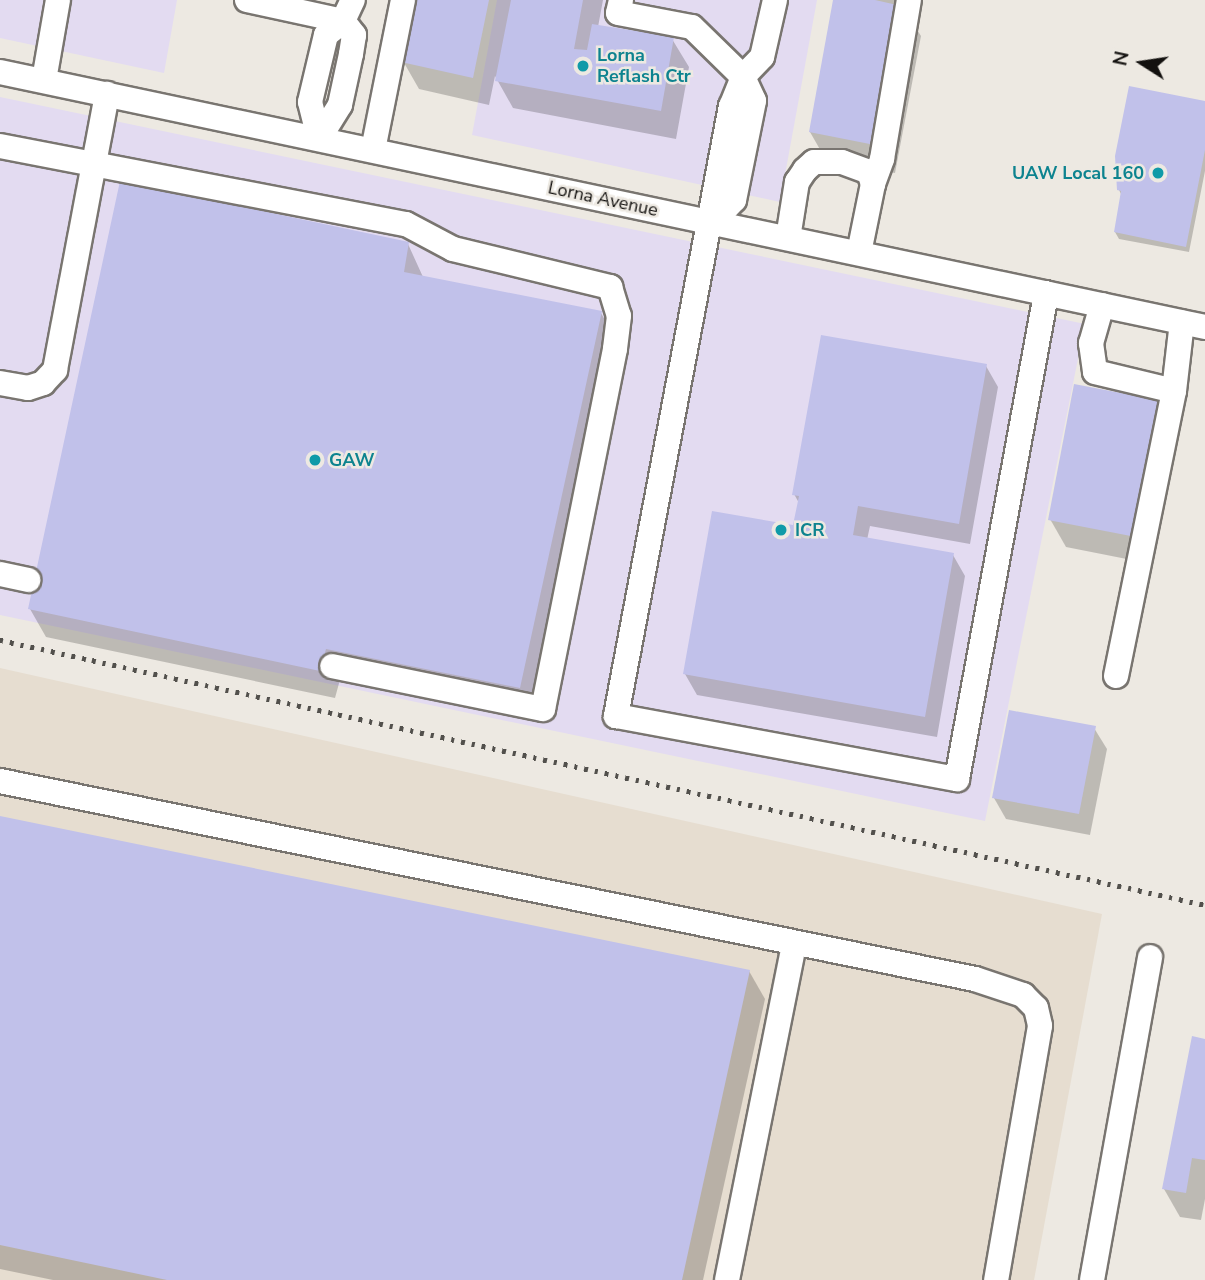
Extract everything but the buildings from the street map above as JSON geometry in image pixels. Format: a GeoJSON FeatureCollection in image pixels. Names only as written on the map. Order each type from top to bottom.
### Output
{"type":"FeatureCollection","features":[{"type":"Feature","properties":{"kind":"street"},"geometry":{"type":"LineString","coordinates":[[44,80],[58,0]]}},
{"type":"Feature","properties":{"kind":"street"},"geometry":{"type":"LineString","coordinates":[[247,0],[348,10],[354,35],[340,105],[319,138]]}},
{"type":"Feature","properties":{"kind":"street"},"geometry":{"type":"LineString","coordinates":[[373,150],[402,0]]}},
{"type":"Feature","properties":{"kind":"street"},"geometry":{"type":"LineString","coordinates":[[621,0],[618,13],[692,27],[743,77],[754,101],[734,200],[712,222],[616,716],[957,779],[1046,293]]}},
{"type":"Feature","properties":{"kind":"street"},"geometry":{"type":"LineString","coordinates":[[743,77],[762,57],[775,0]]}},
{"type":"Feature","properties":{"kind":"street"},"geometry":{"type":"LineString","coordinates":[[859,253],[873,184],[883,159],[909,0]]}},
{"type":"Feature","properties":{"kind":"street","name":"Lorna Avenue"},"geometry":{"type":"LineString","coordinates":[[0,72],[1193,324]]}},
{"type":"Feature","properties":{"kind":"street"},"geometry":{"type":"LineString","coordinates":[[0,383],[28,388],[43,383],[55,369],[107,94]]}},
{"type":"Feature","properties":{"kind":"street"},"geometry":{"type":"LineString","coordinates":[[0,146],[406,224],[453,249],[610,287],[619,316],[615,349],[543,709],[332,666]]}},
{"type":"Feature","properties":{"kind":"street"},"geometry":{"type":"LineString","coordinates":[[788,238],[797,182],[814,162],[826,160],[858,167],[869,172],[873,184]]}},
{"type":"Feature","properties":{"kind":"street"},"geometry":{"type":"LineString","coordinates":[[1102,304],[1091,343],[1095,372],[1174,391]]}},
{"type":"Feature","properties":{"kind":"street"},"geometry":{"type":"LineString","coordinates":[[1116,676],[1174,391],[1193,324]]}},
{"type":"Feature","properties":{"kind":"street"},"geometry":{"type":"LineString","coordinates":[[0,574],[28,580]]}},
{"type":"Feature","properties":{"kind":"street"},"geometry":{"type":"LineString","coordinates":[[0,781],[1006,987],[1036,1008],[1040,1026],[996,1280]]}},
{"type":"Feature","properties":{"kind":"street"},"geometry":{"type":"LineString","coordinates":[[727,1280],[794,945]]}},
{"type":"Feature","properties":{"kind":"street"},"geometry":{"type":"LineString","coordinates":[[1092,1280],[1150,957]]}},
{"type":"Feature","properties":{"kind":"shaded area"},"geometry":{"type":"Polygon","coordinates":[[[0,0],[177,0],[164,73],[0,38],[0,0]]]}},
{"type":"Feature","properties":{"kind":"shaded area"},"geometry":{"type":"Polygon","coordinates":[[[497,0],[817,0],[780,202],[472,135],[497,0]]]}},
{"type":"Feature","properties":{"kind":"shaded area"},"geometry":{"type":"Polygon","coordinates":[[[0,97],[1085,324],[985,821],[0,615],[0,97]]]}},
{"type":"Feature","properties":{"kind":"shaded area"},"geometry":{"type":"Polygon","coordinates":[[[0,668],[1102,914],[1034,1280],[0,1280],[0,668]]]}},
{"type":"Feature","properties":{"kind":"railway"},"geometry":{"type":"LineString","coordinates":[[0,640],[1205,905]]}},
{"type":"Feature","properties":{"kind":"place","name":"Lorna Reflash Ctr"},"geometry":{"type":"Point","coordinates":[583,66]}},
{"type":"Feature","properties":{"kind":"place","name":"UAW Local 160"},"geometry":{"type":"Point","coordinates":[1158,173]}},
{"type":"Feature","properties":{"kind":"place","name":"GAW"},"geometry":{"type":"Point","coordinates":[315,460]}},
{"type":"Feature","properties":{"kind":"place","name":"ICR"},"geometry":{"type":"Point","coordinates":[781,530]}}]}
